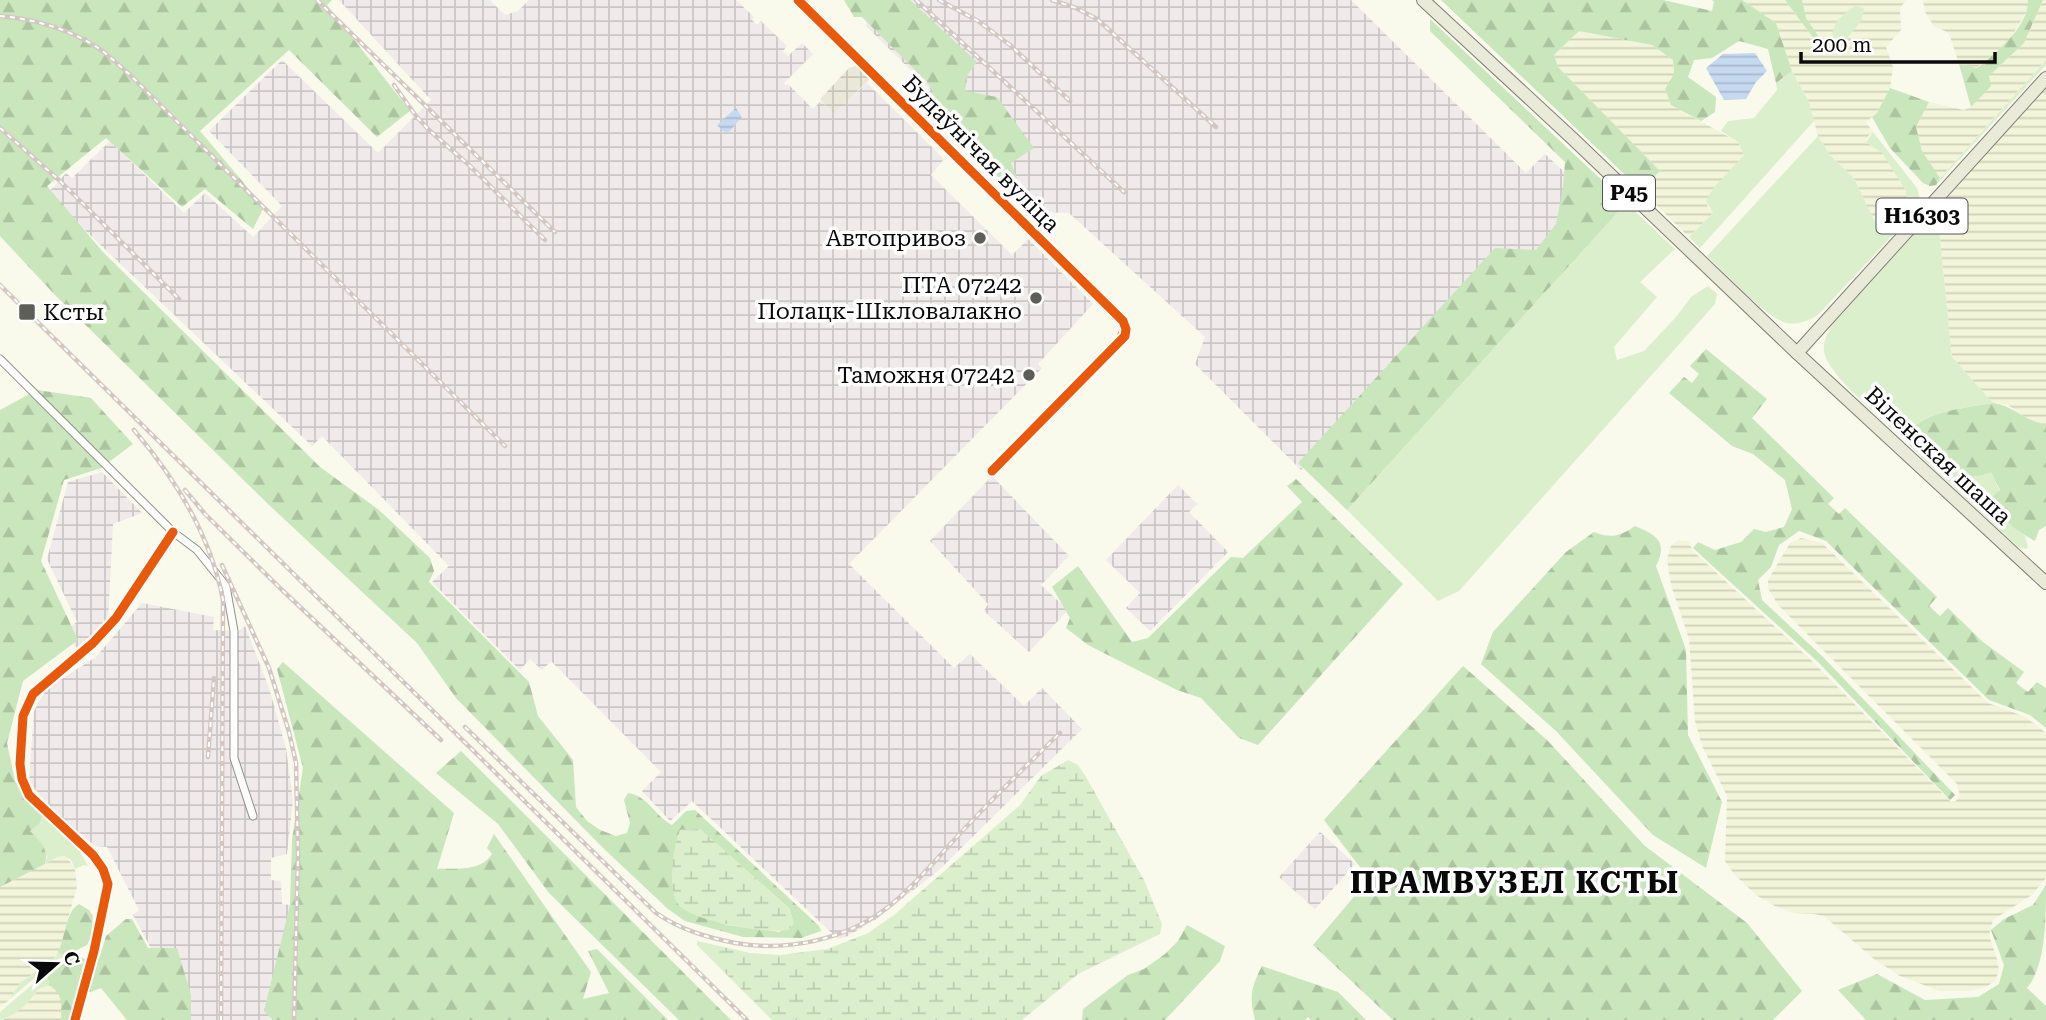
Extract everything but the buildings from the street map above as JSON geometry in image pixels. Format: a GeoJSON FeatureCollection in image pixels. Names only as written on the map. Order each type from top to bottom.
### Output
{"type":"FeatureCollection","features":[{"type":"Feature","properties":{"kind":"main road","name":"Р45"},"geometry":{"type":"LineString","coordinates":[[1423,0],[1797,353]]}},
{"type":"Feature","properties":{"kind":"main road","name":"Н16303"},"geometry":{"type":"LineString","coordinates":[[1797,353],[2046,78]]}},
{"type":"Feature","properties":{"kind":"main road","name":"Віленская шаша"},"geometry":{"type":"LineString","coordinates":[[1797,353],[2046,583]]}},
{"type":"Feature","properties":{"kind":"street","name":"Будаўнічая вуліца"},"geometry":{"type":"LineString","coordinates":[[797,0],[1123,321],[1126,329],[1122,339]]}},
{"type":"Feature","properties":{"kind":"street"},"geometry":{"type":"LineString","coordinates":[[992,471],[1122,339]]}},
{"type":"Feature","properties":{"kind":"street"},"geometry":{"type":"LineString","coordinates":[[0,359],[173,532],[198,550],[226,586],[234,631],[234,758],[253,816]]}},
{"type":"Feature","properties":{"kind":"street"},"geometry":{"type":"LineString","coordinates":[[75,1020],[94,951],[108,884],[103,869],[93,855],[29,795],[22,779],[20,764],[23,716],[33,694],[93,643],[116,618],[173,532]]}},
{"type":"Feature","properties":{"kind":"shaded area"},"geometry":{"type":"Polygon","coordinates":[[[339,0],[490,0],[505,15],[518,11],[529,0],[736,0],[754,17],[752,20],[757,25],[761,21],[787,46],[783,51],[788,56],[802,43],[813,54],[784,83],[813,109],[821,101],[834,113],[867,83],[944,159],[931,175],[1012,255],[1028,239],[1093,304],[1038,364],[1042,368],[849,564],[954,668],[970,654],[1024,706],[1042,688],[1082,729],[939,870],[875,920],[846,937],[838,939],[692,801],[670,821],[642,791],[661,772],[551,661],[542,670],[530,659],[520,670],[432,582],[449,566],[322,436],[312,446],[47,194],[66,173],[72,178],[110,141],[184,213],[205,193],[253,237],[282,206],[209,131],[282,60],[378,153],[431,100],[339,0]]]}},
{"type":"Feature","properties":{"kind":"shaded area"},"geometry":{"type":"Polygon","coordinates":[[[870,0],[1351,0],[1526,173],[1545,154],[1619,223],[1554,294],[1497,255],[1301,470],[1195,364],[1205,337],[1069,213],[1035,212],[921,99],[931,90],[866,26],[870,0]]]}},
{"type":"Feature","properties":{"kind":"shaded area"},"geometry":{"type":"Polygon","coordinates":[[[858,65],[871,78],[834,114],[820,99],[849,68],[858,65]]]}},
{"type":"Feature","properties":{"kind":"shaded area"},"geometry":{"type":"Polygon","coordinates":[[[102,472],[142,513],[113,524],[108,621],[76,648],[64,631],[77,622],[47,559],[68,482],[102,472]]]}},
{"type":"Feature","properties":{"kind":"shaded area"},"geometry":{"type":"Polygon","coordinates":[[[992,476],[1069,556],[1041,585],[1068,610],[1029,652],[984,611],[988,604],[930,541],[992,476]]]}},
{"type":"Feature","properties":{"kind":"shaded area"},"geometry":{"type":"Polygon","coordinates":[[[1178,485],[1197,504],[1189,512],[1228,552],[1150,631],[1126,608],[1140,593],[1106,560],[1178,485]]]}},
{"type":"Feature","properties":{"kind":"shaded area"},"geometry":{"type":"Polygon","coordinates":[[[142,603],[214,617],[213,630],[239,631],[245,626],[269,688],[286,748],[293,801],[287,854],[271,858],[271,880],[281,881],[282,904],[290,905],[288,1020],[162,1020],[153,952],[133,915],[139,910],[107,847],[95,846],[53,810],[29,782],[34,711],[46,689],[96,657],[142,603]]]}},
{"type":"Feature","properties":{"kind":"shaded area"},"geometry":{"type":"Polygon","coordinates":[[[1320,832],[1355,864],[1315,909],[1279,877],[1320,832]]]}},
{"type":"Feature","properties":{"kind":"green space"},"geometry":{"type":"Polygon","coordinates":[[[0,0],[332,0],[327,5],[410,111],[377,137],[289,50],[200,131],[264,207],[253,229],[205,189],[182,207],[106,138],[47,186],[103,252],[320,467],[379,510],[430,558],[434,571],[429,582],[529,682],[538,716],[573,760],[576,807],[587,821],[616,836],[627,833],[630,823],[624,800],[628,793],[641,798],[672,825],[686,811],[695,810],[819,926],[821,931],[801,938],[743,937],[685,921],[668,909],[602,847],[456,698],[417,643],[268,504],[55,295],[0,236],[0,0]],[[700,829],[680,830],[709,918],[727,925],[780,932],[790,909],[700,829]]]}},
{"type":"Feature","properties":{"kind":"green space"},"geometry":{"type":"Polygon","coordinates":[[[844,0],[910,0],[977,62],[968,74],[965,91],[997,97],[1034,148],[1011,163],[1018,181],[1009,189],[928,100],[933,91],[927,82],[862,17],[854,17],[844,0]]]}},
{"type":"Feature","properties":{"kind":"green space"},"geometry":{"type":"Polygon","coordinates":[[[1441,0],[1663,0],[1712,11],[1712,0],[1742,0],[1776,23],[1792,71],[1776,83],[1768,49],[1739,41],[1712,58],[1694,60],[1688,77],[1716,97],[1715,112],[1701,121],[1671,105],[1665,89],[1674,74],[1673,60],[1652,45],[1579,31],[1554,55],[1558,67],[1660,171],[1641,190],[1441,0]]]}},
{"type":"Feature","properties":{"kind":"green space"},"geometry":{"type":"Polygon","coordinates":[[[1742,0],[1785,0],[1820,47],[1823,43],[1806,18],[1802,0],[1906,0],[1900,8],[1901,30],[1886,47],[1893,67],[1890,88],[1877,113],[1866,122],[1873,132],[1866,142],[1882,152],[1907,191],[1907,210],[1890,228],[1874,220],[1854,178],[1830,155],[1818,136],[1809,102],[1792,71],[1776,23],[1742,0]]]}},
{"type":"Feature","properties":{"kind":"green space"},"geometry":{"type":"Polygon","coordinates":[[[1785,0],[1802,0],[1806,18],[1823,43],[1820,47],[1785,0]]]}},
{"type":"Feature","properties":{"kind":"green space"},"geometry":{"type":"Polygon","coordinates":[[[1923,0],[2028,0],[2028,9],[2008,42],[1976,68],[1959,64],[1949,33],[1934,26],[1925,12],[1923,0]]]}},
{"type":"Feature","properties":{"kind":"green space"},"geometry":{"type":"Polygon","coordinates":[[[2028,0],[2043,0],[2024,43],[1989,76],[1991,86],[1971,107],[1959,64],[1977,68],[2001,47],[2023,20],[2028,0]]]}},
{"type":"Feature","properties":{"kind":"green space"},"geometry":{"type":"Polygon","coordinates":[[[2043,0],[2046,0],[2046,60],[1940,178],[1922,151],[1916,127],[1929,102],[1964,110],[1971,107],[1989,76],[2024,43],[2043,0]]]}},
{"type":"Feature","properties":{"kind":"green space"},"geometry":{"type":"Polygon","coordinates":[[[1856,5],[1864,9],[1861,21],[1841,46],[1836,46],[1833,39],[1834,28],[1840,18],[1856,5]]]}},
{"type":"Feature","properties":{"kind":"green space"},"geometry":{"type":"Polygon","coordinates":[[[1430,19],[1624,201],[1616,214],[1347,510],[1298,463],[1495,248],[1536,250],[1556,224],[1563,189],[1565,162],[1430,31],[1430,19]]]}},
{"type":"Feature","properties":{"kind":"green space"},"geometry":{"type":"Polygon","coordinates":[[[1579,31],[1652,45],[1673,60],[1674,74],[1665,89],[1671,105],[1738,142],[1744,155],[1707,206],[1713,213],[1689,237],[1641,190],[1660,171],[1558,67],[1554,55],[1579,31]]]}},
{"type":"Feature","properties":{"kind":"green space"},"geometry":{"type":"Polygon","coordinates":[[[2046,60],[2046,65],[1936,185],[1936,183],[2046,60]]]}},
{"type":"Feature","properties":{"kind":"green space"},"geometry":{"type":"Polygon","coordinates":[[[1792,71],[1809,102],[1814,121],[1700,248],[1689,237],[1713,213],[1706,201],[1714,187],[1744,155],[1738,142],[1721,131],[1728,121],[1754,118],[1777,90],[1776,83],[1792,71]]]}},
{"type":"Feature","properties":{"kind":"green space"},"geometry":{"type":"Polygon","coordinates":[[[1890,88],[1929,102],[1916,127],[1922,151],[1940,178],[1936,185],[1923,183],[1890,148],[1872,117],[1877,113],[1890,88]]]}},
{"type":"Feature","properties":{"kind":"green space"},"geometry":{"type":"Polygon","coordinates":[[[2046,88],[2046,424],[2032,422],[2008,405],[1993,403],[1952,357],[1937,209],[2046,88]]]}},
{"type":"Feature","properties":{"kind":"green space"},"geometry":{"type":"Polygon","coordinates":[[[1873,132],[1917,188],[1920,199],[1917,209],[1818,315],[1795,323],[1779,320],[1734,283],[1707,256],[1818,136],[1830,155],[1854,178],[1874,220],[1891,228],[1907,210],[1906,191],[1882,153],[1866,142],[1873,132]]]}},
{"type":"Feature","properties":{"kind":"green space"},"geometry":{"type":"Polygon","coordinates":[[[1624,201],[1675,249],[1640,282],[1657,297],[1614,347],[1617,360],[1644,351],[1692,296],[1708,286],[1717,294],[1715,304],[1459,591],[1438,601],[1347,510],[1616,214],[1624,201]]]}},
{"type":"Feature","properties":{"kind":"green space"},"geometry":{"type":"Polygon","coordinates":[[[1937,209],[1952,357],[1993,403],[1932,416],[1903,438],[1845,384],[1827,361],[1824,344],[1832,325],[1937,209]]]}},
{"type":"Feature","properties":{"kind":"green space"},"geometry":{"type":"Polygon","coordinates":[[[1706,349],[1767,399],[1752,418],[1834,498],[1828,504],[1839,514],[1845,508],[1937,597],[1929,606],[1940,616],[1948,608],[1983,642],[2024,672],[2016,683],[2028,692],[2037,682],[2046,688],[2046,728],[2030,715],[1989,700],[1826,541],[1799,531],[1779,545],[1771,567],[1758,580],[1762,600],[1823,657],[1955,795],[1950,800],[1819,663],[1693,548],[1698,542],[1715,550],[1741,542],[1754,529],[1766,532],[1784,527],[1792,509],[1785,480],[1753,454],[1732,446],[1669,393],[1684,377],[1692,383],[1699,374],[1690,366],[1706,349]]]}},
{"type":"Feature","properties":{"kind":"green space"},"geometry":{"type":"Polygon","coordinates":[[[37,390],[91,398],[133,444],[101,468],[64,480],[41,561],[78,640],[23,681],[7,743],[15,781],[24,797],[42,815],[40,823],[30,831],[43,846],[46,859],[45,864],[0,887],[0,410],[37,390]]]}},
{"type":"Feature","properties":{"kind":"green space"},"geometry":{"type":"Polygon","coordinates":[[[1993,403],[2046,424],[2046,526],[2039,530],[2035,541],[2021,533],[1998,511],[1992,497],[2000,490],[1991,472],[1972,476],[1947,457],[1928,463],[1903,438],[1932,416],[1993,403]]]}},
{"type":"Feature","properties":{"kind":"green space"},"geometry":{"type":"Polygon","coordinates":[[[1947,457],[1968,475],[1991,472],[2017,530],[2025,536],[2028,547],[2026,549],[2018,547],[1928,463],[1947,457]]]}},
{"type":"Feature","properties":{"kind":"green space"},"geometry":{"type":"Polygon","coordinates":[[[1296,479],[1403,584],[1258,745],[1239,738],[1201,698],[1177,690],[1088,645],[1066,628],[1070,618],[1052,587],[1078,566],[1132,642],[1148,638],[1231,557],[1243,558],[1302,502],[1287,486],[1296,479]]]}},
{"type":"Feature","properties":{"kind":"green space"},"geometry":{"type":"Polygon","coordinates":[[[1635,526],[1654,536],[1660,545],[1661,551],[1656,566],[1686,650],[1688,735],[1722,802],[1706,868],[1653,835],[1556,731],[1481,664],[1493,632],[1566,552],[1594,532],[1616,535],[1635,526]]]}},
{"type":"Feature","properties":{"kind":"green space"},"geometry":{"type":"Polygon","coordinates":[[[1801,538],[1822,543],[1988,703],[2026,717],[2046,733],[2046,878],[2032,895],[1993,920],[1989,935],[1999,971],[1995,981],[1984,988],[1940,991],[1900,976],[1874,959],[1824,916],[1794,913],[1756,895],[1734,874],[1725,861],[1727,796],[1702,746],[1695,721],[1689,639],[1671,585],[1667,559],[1671,546],[1678,540],[1688,541],[1693,551],[1812,661],[1951,802],[1956,801],[1960,795],[1957,784],[1778,605],[1768,588],[1768,580],[1790,543],[1801,538]]]}},
{"type":"Feature","properties":{"kind":"green space"},"geometry":{"type":"Polygon","coordinates":[[[283,662],[454,813],[437,869],[467,868],[481,864],[492,854],[487,848],[494,834],[591,972],[583,999],[609,993],[588,951],[597,949],[668,1020],[273,1020],[264,1011],[290,905],[292,839],[303,768],[277,669],[283,662]]]}},
{"type":"Feature","properties":{"kind":"green space"},"geometry":{"type":"Polygon","coordinates":[[[1463,666],[1547,740],[1645,846],[1747,923],[1802,991],[1773,1020],[1393,1020],[1313,945],[1369,879],[1324,820],[1463,666]]]}},
{"type":"Feature","properties":{"kind":"green space"},"geometry":{"type":"Polygon","coordinates":[[[461,751],[731,1020],[679,1020],[549,893],[498,824],[436,773],[461,751]]]}},
{"type":"Feature","properties":{"kind":"green space"},"geometry":{"type":"Polygon","coordinates":[[[1068,760],[1078,765],[1086,777],[1144,880],[1162,924],[1160,934],[1078,974],[1022,1020],[772,1020],[697,945],[697,941],[750,953],[780,955],[828,949],[868,933],[894,915],[1020,805],[1041,776],[1068,760]]]}},
{"type":"Feature","properties":{"kind":"green space"},"geometry":{"type":"Polygon","coordinates":[[[42,815],[79,850],[88,866],[75,869],[71,860],[65,856],[45,864],[47,857],[29,831],[40,823],[42,815]]]}},
{"type":"Feature","properties":{"kind":"green space"},"geometry":{"type":"Polygon","coordinates":[[[700,829],[790,909],[794,924],[788,930],[763,930],[712,921],[685,910],[678,904],[672,878],[677,837],[680,830],[700,829]]]}},
{"type":"Feature","properties":{"kind":"green space"},"geometry":{"type":"Polygon","coordinates":[[[66,856],[75,869],[77,887],[65,938],[55,958],[20,983],[9,1000],[0,1007],[0,887],[57,857],[66,856]]]}},
{"type":"Feature","properties":{"kind":"green space"},"geometry":{"type":"Polygon","coordinates":[[[2046,885],[2041,954],[2038,967],[2027,988],[2046,1006],[2046,1020],[1866,1020],[1838,990],[1877,974],[1925,1000],[1978,997],[1999,984],[2004,965],[1991,930],[2004,919],[2033,905],[2046,885]]]}},
{"type":"Feature","properties":{"kind":"green space"},"geometry":{"type":"Polygon","coordinates":[[[79,904],[93,916],[91,937],[87,945],[65,956],[58,952],[68,919],[79,904]]]}},
{"type":"Feature","properties":{"kind":"green space"},"geometry":{"type":"Polygon","coordinates":[[[126,919],[132,919],[148,948],[177,948],[191,995],[191,1020],[127,1020],[101,988],[87,993],[106,936],[126,919]]]}},
{"type":"Feature","properties":{"kind":"green space"},"geometry":{"type":"Polygon","coordinates":[[[1187,925],[1225,946],[1220,961],[1165,1020],[1082,1020],[1083,1009],[1128,975],[1144,969],[1165,954],[1178,941],[1187,925]]]}},
{"type":"Feature","properties":{"kind":"green space"},"geometry":{"type":"Polygon","coordinates":[[[58,952],[65,956],[53,962],[9,1000],[20,983],[55,958],[58,952]]]}},
{"type":"Feature","properties":{"kind":"green space"},"geometry":{"type":"Polygon","coordinates":[[[77,956],[85,959],[87,965],[71,1020],[61,1020],[61,1000],[49,985],[47,972],[77,956]]]}},
{"type":"Feature","properties":{"kind":"green space"},"geometry":{"type":"Polygon","coordinates":[[[1262,966],[1338,992],[1366,1020],[1311,1020],[1308,1017],[1305,1020],[1255,1020],[1252,992],[1262,966]]]}},
{"type":"Feature","properties":{"kind":"green space"},"geometry":{"type":"Polygon","coordinates":[[[47,972],[49,985],[38,989],[27,1004],[0,1020],[0,1012],[47,972]]]}},
{"type":"Feature","properties":{"kind":"green space"},"geometry":{"type":"Polygon","coordinates":[[[43,985],[49,985],[61,998],[61,1020],[3,1020],[33,998],[43,985]]]}},
{"type":"Feature","properties":{"kind":"water"},"geometry":{"type":"Polygon","coordinates":[[[1755,53],[1767,71],[1756,82],[1746,99],[1724,100],[1706,68],[1723,54],[1755,53]]]}},
{"type":"Feature","properties":{"kind":"water"},"geometry":{"type":"Polygon","coordinates":[[[736,108],[742,117],[728,133],[723,131],[717,125],[736,108]]]}},
{"type":"Feature","properties":{"kind":"railway"},"geometry":{"type":"LineString","coordinates":[[317,0],[555,232]]}},
{"type":"Feature","properties":{"kind":"railway"},"geometry":{"type":"LineString","coordinates":[[916,0],[1124,192]]}},
{"type":"Feature","properties":{"kind":"railway"},"geometry":{"type":"LineString","coordinates":[[939,0],[978,21],[1010,45],[1070,101]]}},
{"type":"Feature","properties":{"kind":"railway"},"geometry":{"type":"LineString","coordinates":[[1052,0],[1097,19],[1216,127]]}},
{"type":"Feature","properties":{"kind":"railway"},"geometry":{"type":"LineString","coordinates":[[0,16],[25,19],[61,29],[108,56],[505,446]]}},
{"type":"Feature","properties":{"kind":"railway"},"geometry":{"type":"LineString","coordinates":[[394,85],[429,130],[545,240]]}},
{"type":"Feature","properties":{"kind":"railway"},"geometry":{"type":"LineString","coordinates":[[0,128],[59,180],[179,299]]}},
{"type":"Feature","properties":{"kind":"railway"},"geometry":{"type":"LineString","coordinates":[[0,285],[747,1020]]}},
{"type":"Feature","properties":{"kind":"railway"},"geometry":{"type":"LineString","coordinates":[[134,430],[164,468],[189,509],[210,554],[223,600],[221,1020]]}},
{"type":"Feature","properties":{"kind":"railway"},"geometry":{"type":"LineString","coordinates":[[185,490],[205,514],[281,589],[441,740]]}},
{"type":"Feature","properties":{"kind":"railway"},"geometry":{"type":"LineString","coordinates":[[222,565],[269,668],[296,763],[298,856],[294,1020]]}},
{"type":"Feature","properties":{"kind":"railway"},"geometry":{"type":"LineString","coordinates":[[208,757],[214,678]]}},
{"type":"Feature","properties":{"kind":"railway"},"geometry":{"type":"LineString","coordinates":[[465,727],[656,913],[684,928],[714,938],[735,943],[774,946],[834,936],[871,919],[887,908],[1060,733]]}},
{"type":"Feature","properties":{"kind":"cycle path"},"geometry":{"type":"LineString","coordinates":[[798,0],[1123,321],[1125,336],[992,471]]}},
{"type":"Feature","properties":{"kind":"cycle path"},"geometry":{"type":"LineString","coordinates":[[75,1020],[94,951],[108,884],[103,869],[93,855],[29,795],[22,779],[20,764],[23,716],[33,694],[93,643],[116,618],[173,532]]}},
{"type":"Feature","properties":{"kind":"place","name":"Автопривоз"},"geometry":{"type":"Point","coordinates":[980,238]}},
{"type":"Feature","properties":{"kind":"place","name":"ПТА 07242 Полацк-Шкловалакно"},"geometry":{"type":"Point","coordinates":[1036,298]}},
{"type":"Feature","properties":{"kind":"place","name":"Ксты"},"geometry":{"type":"Point","coordinates":[27,312]}},
{"type":"Feature","properties":{"kind":"place","name":"Таможня 07242"},"geometry":{"type":"Point","coordinates":[1029,375]}},
{"type":"Feature","properties":{"kind":"district","name":"ПРАМВУЗЕЛ КСТЫ"},"geometry":{"type":"Point","coordinates":[1515,882]}}]}
